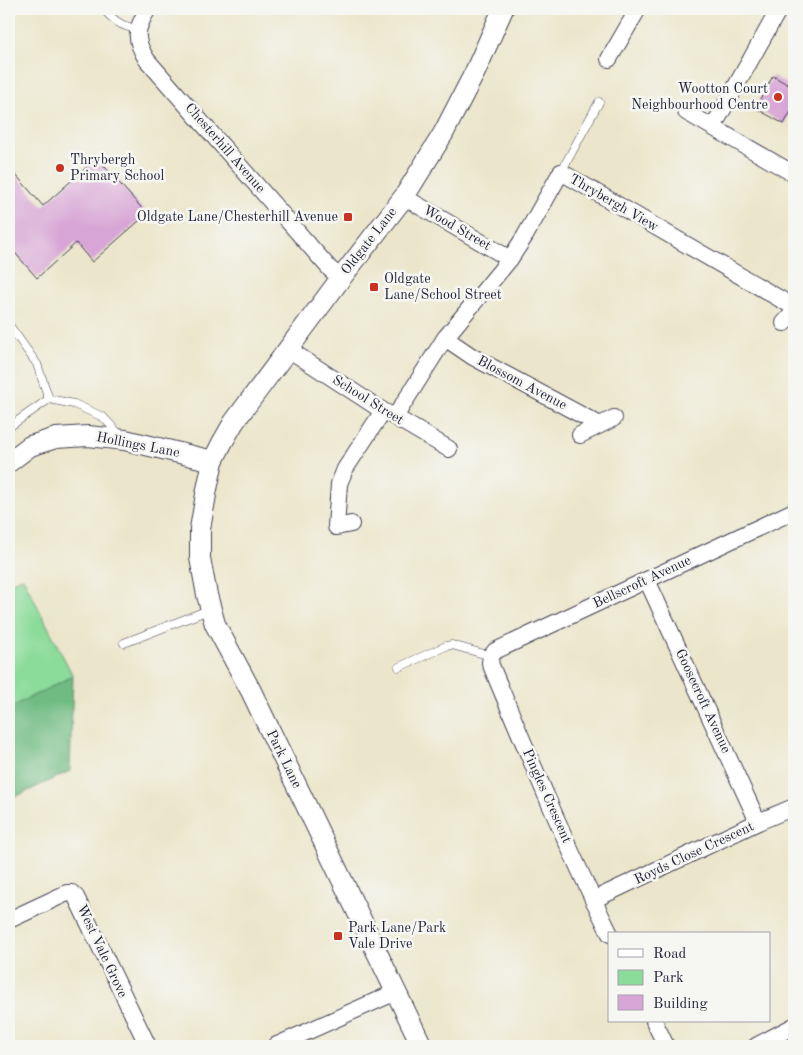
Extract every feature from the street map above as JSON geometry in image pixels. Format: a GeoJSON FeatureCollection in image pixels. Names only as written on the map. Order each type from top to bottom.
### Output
{"type":"FeatureCollection","features":[{"type":"Feature","properties":{"kind":"street"},"geometry":{"type":"LineString","coordinates":[[137,29],[148,9]]}},
{"type":"Feature","properties":{"kind":"street","name":"Oldgate Lane"},"geometry":{"type":"LineString","coordinates":[[214,461],[234,422],[404,197],[443,134],[475,72],[503,9]]}},
{"type":"Feature","properties":{"kind":"street"},"geometry":{"type":"LineString","coordinates":[[609,59],[638,9]]}},
{"type":"Feature","properties":{"kind":"street"},"geometry":{"type":"LineString","coordinates":[[713,127],[780,9]]}},
{"type":"Feature","properties":{"kind":"street","name":"Chesterhill Avenue"},"geometry":{"type":"LineString","coordinates":[[137,29],[139,47],[147,60],[330,269],[341,278]]}},
{"type":"Feature","properties":{"kind":"street"},"geometry":{"type":"LineString","coordinates":[[686,112],[794,174]]}},
{"type":"Feature","properties":{"kind":"street","name":"Thrybergh View"},"geometry":{"type":"LineString","coordinates":[[351,524],[336,526],[339,484],[345,469],[526,236],[561,172],[794,307]]}},
{"type":"Feature","properties":{"kind":"street","name":"Wood Street"},"geometry":{"type":"LineString","coordinates":[[404,197],[510,258]]}},
{"type":"Feature","properties":{"kind":"street","name":"Blossom Avenue"},"geometry":{"type":"LineString","coordinates":[[445,338],[473,357],[607,422],[580,436]]}},
{"type":"Feature","properties":{"kind":"street","name":"School Street"},"geometry":{"type":"LineString","coordinates":[[288,349],[389,414],[449,449]]}},
{"type":"Feature","properties":{"kind":"street","name":"Hollings Lane"},"geometry":{"type":"LineString","coordinates":[[9,462],[30,446],[56,438],[88,436],[125,440],[214,461]]}},
{"type":"Feature","properties":{"kind":"street","name":"Park Lane"},"geometry":{"type":"LineString","coordinates":[[214,461],[200,529],[200,558],[213,616],[422,1046]]}},
{"type":"Feature","properties":{"kind":"street","name":"Bellscroft Avenue"},"geometry":{"type":"LineString","coordinates":[[491,656],[495,651],[794,511]]}},
{"type":"Feature","properties":{"kind":"street","name":"Goosecroft Avenue"},"geometry":{"type":"LineString","coordinates":[[647,580],[758,822]]}},
{"type":"Feature","properties":{"kind":"street","name":"Pingles Crescent"},"geometry":{"type":"LineString","coordinates":[[491,656],[490,663],[539,780],[609,932]]}},
{"type":"Feature","properties":{"kind":"street","name":"Royds Close Crescent"},"geometry":{"type":"LineString","coordinates":[[593,900],[794,806]]}},
{"type":"Feature","properties":{"kind":"street","name":"West Vale Grove"},"geometry":{"type":"LineString","coordinates":[[9,920],[66,893],[72,893],[76,897],[148,1046]]}},
{"type":"Feature","properties":{"kind":"street"},"geometry":{"type":"LineString","coordinates":[[275,1046],[396,992]]}},
{"type":"Feature","properties":{"kind":"street"},"geometry":{"type":"LineString","coordinates":[[654,1022],[666,1046]]}},
{"type":"Feature","properties":{"kind":"street"},"geometry":{"type":"LineString","coordinates":[[756,1046],[794,1026]]}},
{"type":"Feature","properties":{"kind":"lane"},"geometry":{"type":"LineString","coordinates":[[103,9],[124,27],[137,29]]}},
{"type":"Feature","properties":{"kind":"lane"},"geometry":{"type":"LineString","coordinates":[[561,172],[599,102]]}},
{"type":"Feature","properties":{"kind":"lane"},"geometry":{"type":"LineString","coordinates":[[9,325],[37,364],[49,399]]}},
{"type":"Feature","properties":{"kind":"lane"},"geometry":{"type":"LineString","coordinates":[[9,427],[49,399],[74,404],[103,418],[125,440]]}},
{"type":"Feature","properties":{"kind":"lane"},"geometry":{"type":"LineString","coordinates":[[124,643],[213,616]]}},
{"type":"Feature","properties":{"kind":"lane"},"geometry":{"type":"LineString","coordinates":[[398,667],[452,645],[491,656]]}},
{"type":"Feature","properties":{"kind":"green space"},"geometry":{"type":"Polygon","coordinates":[[[23,578],[73,676],[9,708],[9,583],[23,578]]]}},
{"type":"Feature","properties":{"kind":"green space"},"geometry":{"type":"Polygon","coordinates":[[[73,676],[70,771],[9,800],[9,708],[73,676]]]}},
{"type":"Feature","properties":{"kind":"building","name":"Wootton Court Neighbourhood Centre"},"geometry":{"type":"Polygon","coordinates":[[[773,76],[794,88],[794,106],[784,124],[755,108],[773,76]]]}},
{"type":"Feature","properties":{"kind":"building"},"geometry":{"type":"Polygon","coordinates":[[[97,158],[147,214],[92,262],[76,243],[37,278],[9,246],[9,167],[43,206],[97,158]]]}},
{"type":"Feature","properties":{"kind":"place","name":"Wootton Court Neighbourhood Centre"},"geometry":{"type":"Point","coordinates":[778,97]}},
{"type":"Feature","properties":{"kind":"place","name":"Thrybergh Primary School"},"geometry":{"type":"Point","coordinates":[60,168]}},
{"type":"Feature","properties":{"kind":"place","name":"Oldgate Lane/Chesterhill Avenue"},"geometry":{"type":"Point","coordinates":[348,217]}},
{"type":"Feature","properties":{"kind":"place","name":"Oldgate Lane/School Street"},"geometry":{"type":"Point","coordinates":[374,287]}},
{"type":"Feature","properties":{"kind":"place","name":"Park Lane/Park Vale Drive"},"geometry":{"type":"Point","coordinates":[338,936]}}]}
